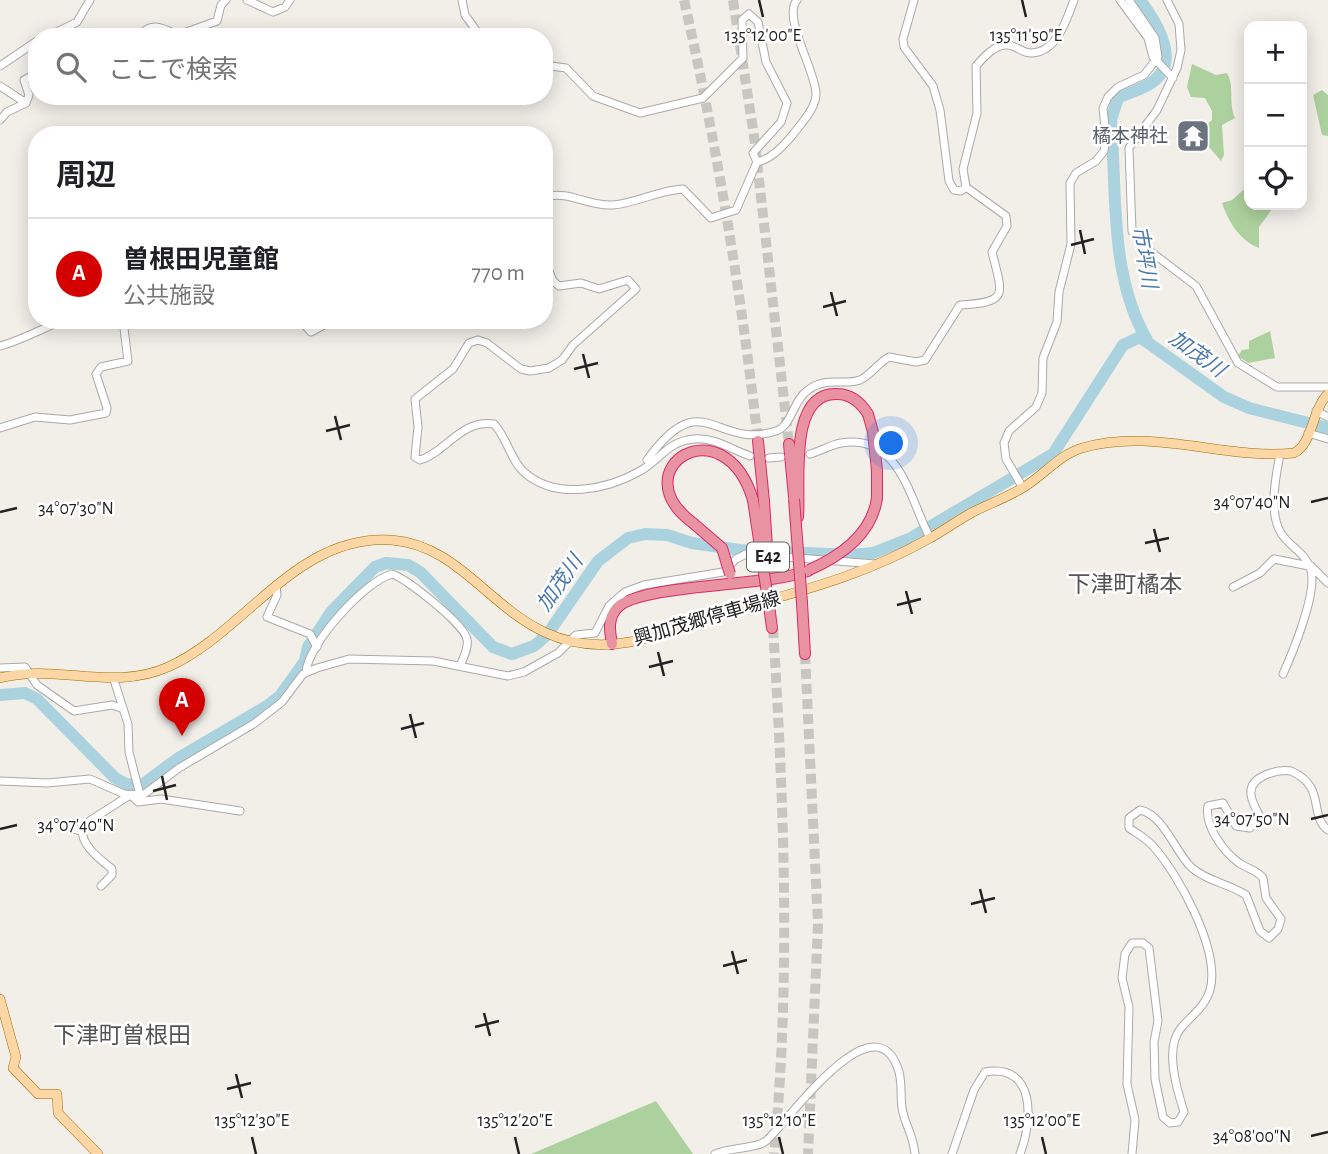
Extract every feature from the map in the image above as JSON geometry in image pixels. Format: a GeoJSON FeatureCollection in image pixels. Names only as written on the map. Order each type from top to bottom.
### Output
{"type":"FeatureCollection","features":[{"type":"Feature","properties":{"kind":"highway"},"geometry":{"type":"LineString","coordinates":[[612,644],[611,617],[624,602],[660,592],[775,580],[809,570],[840,553],[861,534],[872,517],[877,498],[877,471],[873,432],[868,414],[856,400],[839,394],[824,396],[811,405],[802,428],[797,499]]}},
{"type":"Feature","properties":{"kind":"highway","name":"E42"},"geometry":{"type":"LineString","coordinates":[[758,441],[758,501],[773,628]]}},
{"type":"Feature","properties":{"kind":"highway","name":"E42"},"geometry":{"type":"LineString","coordinates":[[789,444],[797,499],[805,654]]}},
{"type":"Feature","properties":{"kind":"highway"},"geometry":{"type":"LineString","coordinates":[[727,586],[730,574],[722,548],[674,506],[667,487],[671,467],[690,451],[709,449],[729,459],[758,501]]}},
{"type":"Feature","properties":{"kind":"main road"},"geometry":{"type":"LineString","coordinates":[[1280,453],[1298,451],[1315,412],[1328,394]]}},
{"type":"Feature","properties":{"kind":"main road","name":"興加茂郷停車場線"},"geometry":{"type":"LineString","coordinates":[[0,678],[29,674],[114,680],[147,675],[182,660],[305,565],[346,546],[372,540],[399,541],[423,547],[539,630],[559,639],[612,644],[643,639],[719,614],[813,590],[875,564],[1023,488],[1059,459],[1088,447],[1145,441],[1280,453]]}},
{"type":"Feature","properties":{"kind":"main road"},"geometry":{"type":"LineString","coordinates":[[0,999],[16,1057],[13,1068],[16,1073],[38,1094],[57,1094],[58,1113],[98,1154]]}},
{"type":"Feature","properties":{"kind":"street"},"geometry":{"type":"LineString","coordinates":[[65,28],[77,22],[90,0]]}},
{"type":"Feature","properties":{"kind":"street"},"geometry":{"type":"LineString","coordinates":[[202,28],[217,21],[226,0]]}},
{"type":"Feature","properties":{"kind":"street"},"geometry":{"type":"LineString","coordinates":[[247,0],[274,12],[285,7],[290,0]]}},
{"type":"Feature","properties":{"kind":"street"},"geometry":{"type":"LineString","coordinates":[[462,0],[465,15],[474,28]]}},
{"type":"Feature","properties":{"kind":"street"},"geometry":{"type":"LineString","coordinates":[[757,162],[767,160],[785,143],[809,111],[816,96],[793,14],[797,0]]}},
{"type":"Feature","properties":{"kind":"street"},"geometry":{"type":"LineString","coordinates":[[914,0],[903,39],[904,47],[933,86],[940,110],[949,181],[954,190],[961,191],[966,187]]}},
{"type":"Feature","properties":{"kind":"street"},"geometry":{"type":"LineString","coordinates":[[639,472],[661,442],[679,425],[708,423],[744,433],[777,431],[784,426],[796,401],[808,390],[826,382],[861,379],[889,356],[916,362],[925,360],[960,306],[994,301],[1000,290],[992,252],[1007,226],[1006,216],[966,187],[963,169],[977,113],[976,66],[998,46],[1006,44],[1030,54],[1042,51],[1053,43],[1074,0]]}},
{"type":"Feature","properties":{"kind":"street"},"geometry":{"type":"LineString","coordinates":[[1120,0],[1148,37],[1157,61],[1172,78]]}},
{"type":"Feature","properties":{"kind":"street"},"geometry":{"type":"LineString","coordinates":[[1023,488],[1006,459],[1004,443],[1012,428],[1036,407],[1042,393],[1042,358],[1057,322],[1059,292],[1071,244],[1070,183],[1076,173],[1096,161],[1104,151],[1106,137],[1103,108],[1108,97],[1118,87],[1144,75],[1157,61],[1155,38],[1129,0]]}},
{"type":"Feature","properties":{"kind":"street"},"geometry":{"type":"LineString","coordinates":[[1167,0],[1179,24],[1179,62],[1152,117],[1129,148],[1132,231],[1142,245],[1196,286],[1238,363],[1277,387],[1328,387]]}},
{"type":"Feature","properties":{"kind":"street"},"geometry":{"type":"LineString","coordinates":[[553,66],[566,68],[593,96],[640,113],[703,97],[739,62],[744,52],[742,20],[749,14],[758,22],[766,62],[788,103],[781,122],[752,153],[757,162]]}},
{"type":"Feature","properties":{"kind":"street"},"geometry":{"type":"LineString","coordinates":[[146,28],[157,25],[163,28]]}},
{"type":"Feature","properties":{"kind":"street"},"geometry":{"type":"LineString","coordinates":[[0,66],[28,46]]}},
{"type":"Feature","properties":{"kind":"street"},"geometry":{"type":"LineString","coordinates":[[0,86],[26,103]]}},
{"type":"Feature","properties":{"kind":"street"},"geometry":{"type":"LineString","coordinates":[[0,120],[7,111],[26,103],[28,98]]}},
{"type":"Feature","properties":{"kind":"street"},"geometry":{"type":"LineString","coordinates":[[553,196],[562,195],[591,204],[614,205],[683,189],[711,218],[731,214],[740,205],[757,162]]}},
{"type":"Feature","properties":{"kind":"street"},"geometry":{"type":"LineString","coordinates":[[553,281],[559,286],[581,283],[599,289],[628,280],[636,289],[573,345],[562,360],[549,368],[530,371],[521,369],[486,342],[478,340],[469,343],[453,369],[415,399],[418,427],[413,454],[420,460],[429,458],[452,436],[488,423],[498,428],[524,473],[563,491],[593,487],[639,472],[667,447],[693,439],[718,443],[750,456]]}},
{"type":"Feature","properties":{"kind":"street"},"geometry":{"type":"LineString","coordinates":[[0,346],[19,341],[38,329]]}},
{"type":"Feature","properties":{"kind":"street"},"geometry":{"type":"LineString","coordinates":[[0,428],[35,417],[70,421],[106,413],[107,408],[96,374],[101,367],[128,361],[124,329]]}},
{"type":"Feature","properties":{"kind":"street"},"geometry":{"type":"LineString","coordinates":[[1315,412],[1328,417]]}},
{"type":"Feature","properties":{"kind":"street"},"geometry":{"type":"LineString","coordinates":[[1308,432],[1328,439]]}},
{"type":"Feature","properties":{"kind":"street"},"geometry":{"type":"LineString","coordinates":[[810,454],[846,443],[865,444],[880,450],[901,471],[920,521],[929,536]]}},
{"type":"Feature","properties":{"kind":"street"},"geometry":{"type":"LineString","coordinates":[[1280,453],[1273,499],[1278,525],[1281,533],[1301,551],[1312,574],[1308,608],[1283,674]]}},
{"type":"Feature","properties":{"kind":"street"},"geometry":{"type":"LineString","coordinates":[[769,458],[782,457]]}},
{"type":"Feature","properties":{"kind":"street"},"geometry":{"type":"LineString","coordinates":[[306,672],[354,659],[433,661],[497,676],[513,675],[558,653],[576,635],[595,633],[609,606],[625,592],[644,585],[723,572],[741,555],[875,564]]}},
{"type":"Feature","properties":{"kind":"street"},"geometry":{"type":"LineString","coordinates":[[1233,587],[1256,576],[1274,559],[1309,565],[1328,583]]}},
{"type":"Feature","properties":{"kind":"street"},"geometry":{"type":"LineString","coordinates":[[82,831],[90,820],[135,794],[154,789],[173,772],[255,723],[282,702],[306,672],[317,647],[356,598],[372,583],[392,574],[406,580],[445,612],[465,635],[468,642],[460,666]]}},
{"type":"Feature","properties":{"kind":"street"},"geometry":{"type":"LineString","coordinates":[[276,586],[277,595],[267,617],[310,634],[317,647]]}},
{"type":"Feature","properties":{"kind":"street"},"geometry":{"type":"LineString","coordinates":[[0,668],[23,667],[37,685],[74,711],[112,705],[121,708]]}},
{"type":"Feature","properties":{"kind":"street"},"geometry":{"type":"LineString","coordinates":[[114,680],[128,724],[129,752],[138,802],[161,799],[240,811]]}},
{"type":"Feature","properties":{"kind":"street"},"geometry":{"type":"LineString","coordinates":[[1132,1154],[1135,1120],[1126,1084],[1129,1007],[1122,978],[1125,954],[1132,943],[1143,943],[1149,948],[1158,1021],[1154,1042],[1155,1079],[1163,1117],[1170,1123],[1178,1122],[1184,1112],[1175,1073],[1176,1036],[1202,1006],[1211,978],[1205,939],[1183,887],[1153,846],[1129,828],[1129,818],[1140,810],[1148,813],[1172,838],[1192,868],[1246,895],[1260,931],[1269,939],[1278,929],[1281,919],[1268,901],[1263,878],[1237,862],[1216,836],[1208,820],[1208,806],[1223,803],[1236,826],[1243,830],[1250,828],[1259,815],[1251,796],[1252,787],[1258,778],[1285,770],[1300,776],[1314,791],[1321,823],[1328,830]]}},
{"type":"Feature","properties":{"kind":"street"},"geometry":{"type":"LineString","coordinates":[[0,781],[47,783],[90,779],[135,794]]}},
{"type":"Feature","properties":{"kind":"street"},"geometry":{"type":"LineString","coordinates":[[64,827],[82,831],[97,858],[112,869],[112,875],[101,886]]}},
{"type":"Feature","properties":{"kind":"street"},"geometry":{"type":"LineString","coordinates":[[715,1154],[730,1147],[763,1144],[788,1120],[818,1082],[860,1049],[870,1047],[881,1049],[896,1063],[902,1110],[913,1134],[915,1154]]}},
{"type":"Feature","properties":{"kind":"street"},"geometry":{"type":"LineString","coordinates":[[952,1154],[974,1090],[985,1072],[1000,1069],[1013,1073],[1026,1093],[1027,1127],[1020,1154]]}},
{"type":"Feature","properties":{"kind":"green space"},"geometry":{"type":"Polygon","coordinates":[[[1192,64],[1216,75],[1227,73],[1229,79],[1235,118],[1222,125],[1224,155],[1221,161],[1202,139],[1201,129],[1212,120],[1212,111],[1205,98],[1191,97],[1187,87],[1192,64]]]}},
{"type":"Feature","properties":{"kind":"green space"},"geometry":{"type":"Polygon","coordinates":[[[1322,90],[1328,95],[1328,136],[1322,135],[1313,95],[1322,90]]]}},
{"type":"Feature","properties":{"kind":"green space"},"geometry":{"type":"Polygon","coordinates":[[[1244,189],[1244,210],[1271,210],[1259,227],[1259,248],[1246,241],[1228,217],[1222,203],[1232,200],[1244,189]]]}},
{"type":"Feature","properties":{"kind":"green space"},"geometry":{"type":"Polygon","coordinates":[[[1270,331],[1275,358],[1248,363],[1238,356],[1242,350],[1249,349],[1249,341],[1270,331]]]}},
{"type":"Feature","properties":{"kind":"green space"},"geometry":{"type":"Polygon","coordinates":[[[656,1101],[693,1154],[531,1154],[656,1101]]]}},
{"type":"Feature","properties":{"kind":"waterway","name":"市坪川"},"geometry":{"type":"LineString","coordinates":[[1140,0],[1163,40],[1165,62],[1162,72],[1154,81],[1118,98],[1111,120],[1120,261],[1135,315],[1147,340]]}},
{"type":"Feature","properties":{"kind":"waterway","name":"加茂川"},"geometry":{"type":"LineString","coordinates":[[0,695],[25,693],[37,699],[115,778],[126,784],[142,785],[177,759],[280,696],[305,661],[308,647],[331,612],[375,567],[386,563],[408,565],[420,572],[493,647],[512,654],[534,646],[547,635],[598,561],[628,538],[645,534],[667,535],[692,543],[740,550],[851,555],[873,553],[911,538],[1053,454],[1123,345],[1140,337],[1224,397],[1249,408],[1328,428]]}},
{"type":"Feature","properties":{"kind":"tunnel"},"geometry":{"type":"LineString","coordinates":[[684,0],[727,219],[758,441]]}},
{"type":"Feature","properties":{"kind":"tunnel"},"geometry":{"type":"LineString","coordinates":[[733,0],[754,136],[789,444]]}},
{"type":"Feature","properties":{"kind":"tunnel"},"geometry":{"type":"LineString","coordinates":[[773,628],[784,891],[783,1023],[774,1154]]}},
{"type":"Feature","properties":{"kind":"tunnel"},"geometry":{"type":"LineString","coordinates":[[805,654],[818,924],[808,1154]]}},
{"type":"Feature","properties":{"kind":"place","name":"橘本神社"},"geometry":{"type":"Point","coordinates":[1193,136]}},
{"type":"Feature","properties":{"kind":"place","name":"曽根田児童館"},"geometry":{"type":"Point","coordinates":[182,736]}},
{"type":"Feature","properties":{"kind":"district","name":"下津町橘本"},"geometry":{"type":"Point","coordinates":[1125,585]}},
{"type":"Feature","properties":{"kind":"district","name":"下津町曽根田"},"geometry":{"type":"Point","coordinates":[122,1036]}}]}
